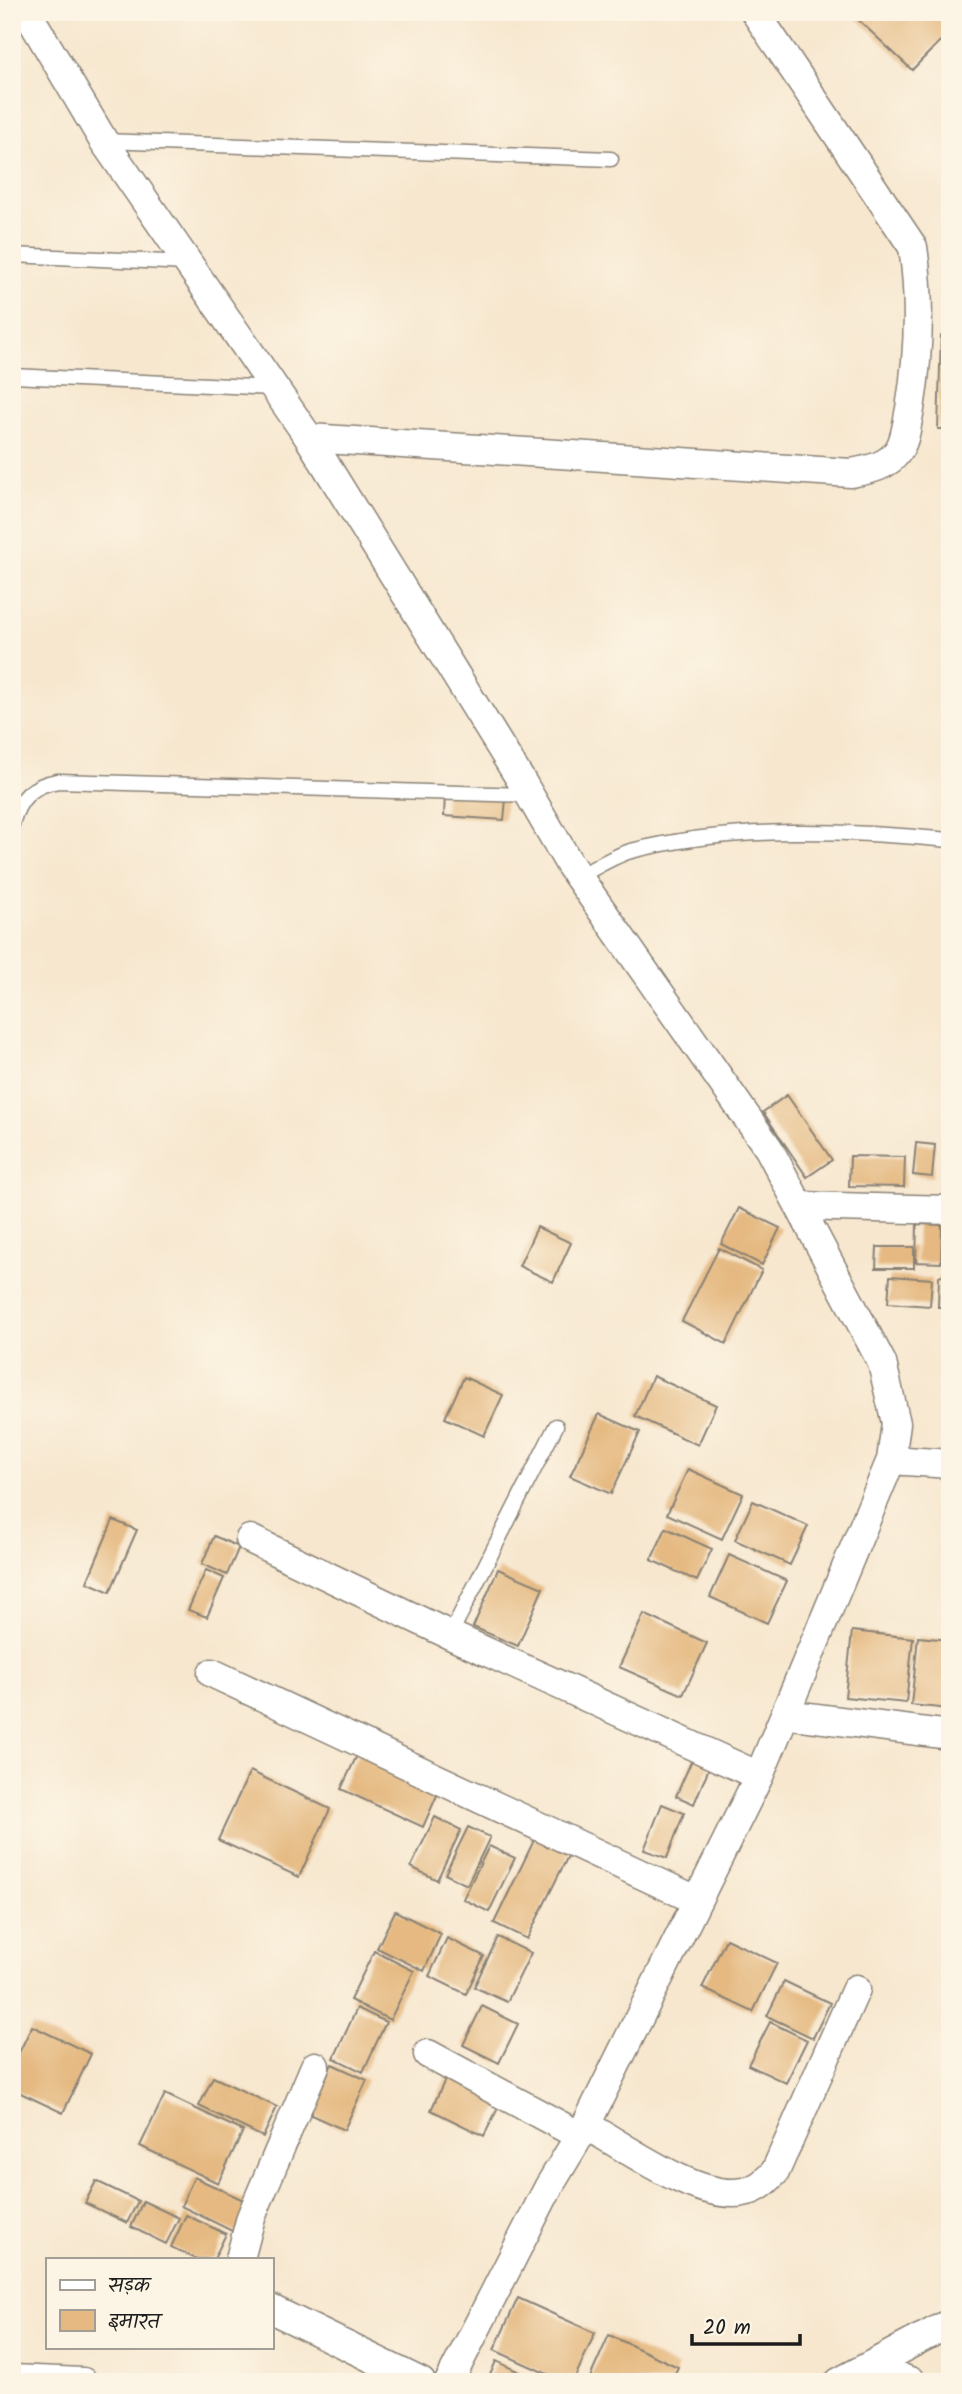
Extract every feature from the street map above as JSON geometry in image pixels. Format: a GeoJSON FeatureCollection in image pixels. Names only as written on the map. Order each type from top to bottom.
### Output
{"type":"FeatureCollection","features":[{"type":"Feature","properties":{"kind":"street"},"geometry":{"type":"LineString","coordinates":[[27,12],[103,141],[309,438],[578,877],[769,1149],[883,1363],[896,1423],[891,1460],[759,1776],[583,2131],[548,2188],[449,2382]]}},
{"type":"Feature","properties":{"kind":"street"},"geometry":{"type":"LineString","coordinates":[[309,438],[851,474],[879,467],[898,451],[906,430],[917,365],[919,286],[913,247],[755,12]]}},
{"type":"Feature","properties":{"kind":"street"},"geometry":{"type":"LineString","coordinates":[[799,1206],[950,1210]]}},
{"type":"Feature","properties":{"kind":"street"},"geometry":{"type":"LineString","coordinates":[[891,1460],[950,1464]]}},
{"type":"Feature","properties":{"kind":"street"},"geometry":{"type":"LineString","coordinates":[[250,1539],[450,1635],[759,1776]]}},
{"type":"Feature","properties":{"kind":"street"},"geometry":{"type":"LineString","coordinates":[[212,1673],[696,1900]]}},
{"type":"Feature","properties":{"kind":"street"},"geometry":{"type":"LineString","coordinates":[[785,1714],[950,1735]]}},
{"type":"Feature","properties":{"kind":"street"},"geometry":{"type":"LineString","coordinates":[[428,2053],[694,2185],[718,2192],[741,2193],[758,2188],[775,2172],[856,1989]]}},
{"type":"Feature","properties":{"kind":"street"},"geometry":{"type":"LineString","coordinates":[[240,2258],[251,2217],[315,2066]]}},
{"type":"Feature","properties":{"kind":"street"},"geometry":{"type":"LineString","coordinates":[[273,2310],[421,2382]]}},
{"type":"Feature","properties":{"kind":"street"},"geometry":{"type":"LineString","coordinates":[[839,2382],[950,2323]]}},
{"type":"Feature","properties":{"kind":"street"},"geometry":{"type":"LineString","coordinates":[[871,2366],[912,2382]]}},
{"type":"Feature","properties":{"kind":"street"},"geometry":{"type":"LineString","coordinates":[[12,2379],[83,2382]]}},
{"type":"Feature","properties":{"kind":"lane"},"geometry":{"type":"LineString","coordinates":[[103,141],[611,159]]}},
{"type":"Feature","properties":{"kind":"lane"},"geometry":{"type":"LineString","coordinates":[[12,255],[189,263]]}},
{"type":"Feature","properties":{"kind":"lane"},"geometry":{"type":"LineString","coordinates":[[12,376],[275,388]]}},
{"type":"Feature","properties":{"kind":"lane"},"geometry":{"type":"LineString","coordinates":[[12,824],[16,809],[26,794],[38,784],[58,781],[530,795]]}},
{"type":"Feature","properties":{"kind":"lane"},"geometry":{"type":"LineString","coordinates":[[578,877],[628,852],[735,834],[892,834],[950,840]]}},
{"type":"Feature","properties":{"kind":"lane"},"geometry":{"type":"LineString","coordinates":[[450,1635],[556,1426]]}},
{"type":"Feature","properties":{"kind":"building"},"geometry":{"type":"Polygon","coordinates":[[[850,12],[950,12],[950,31],[912,70],[850,12]]]}},
{"type":"Feature","properties":{"kind":"building"},"geometry":{"type":"Polygon","coordinates":[[[941,336],[950,336],[950,429],[938,429],[941,336]]]}},
{"type":"Feature","properties":{"kind":"building"},"geometry":{"type":"Polygon","coordinates":[[[445,793],[506,799],[504,820],[444,816],[445,793]]]}},
{"type":"Feature","properties":{"kind":"building"},"geometry":{"type":"Polygon","coordinates":[[[787,1095],[832,1160],[807,1177],[763,1112],[787,1095]]]}},
{"type":"Feature","properties":{"kind":"building"},"geometry":{"type":"Polygon","coordinates":[[[916,1143],[935,1145],[932,1177],[913,1175],[916,1143]]]}},
{"type":"Feature","properties":{"kind":"building"},"geometry":{"type":"Polygon","coordinates":[[[850,1156],[905,1157],[904,1187],[849,1186],[850,1156]]]}},
{"type":"Feature","properties":{"kind":"building"},"geometry":{"type":"Polygon","coordinates":[[[739,1208],[780,1228],[762,1265],[721,1244],[739,1208]]]}},
{"type":"Feature","properties":{"kind":"building"},"geometry":{"type":"Polygon","coordinates":[[[917,1224],[942,1225],[941,1263],[916,1262],[917,1224]]]}},
{"type":"Feature","properties":{"kind":"building"},"geometry":{"type":"Polygon","coordinates":[[[537,1227],[571,1243],[553,1282],[519,1266],[537,1227]]]}},
{"type":"Feature","properties":{"kind":"building"},"geometry":{"type":"Polygon","coordinates":[[[877,1247],[914,1247],[914,1268],[876,1268],[877,1247]]]}},
{"type":"Feature","properties":{"kind":"building"},"geometry":{"type":"Polygon","coordinates":[[[719,1248],[762,1270],[726,1344],[682,1321],[719,1248]]]}},
{"type":"Feature","properties":{"kind":"building"},"geometry":{"type":"Polygon","coordinates":[[[890,1276],[932,1279],[930,1306],[888,1303],[890,1276]]]}},
{"type":"Feature","properties":{"kind":"building"},"geometry":{"type":"Polygon","coordinates":[[[939,1276],[950,1277],[950,1307],[938,1307],[939,1276]]]}},
{"type":"Feature","properties":{"kind":"building"},"geometry":{"type":"Polygon","coordinates":[[[653,1376],[716,1405],[698,1445],[635,1416],[653,1376]]]}},
{"type":"Feature","properties":{"kind":"building"},"geometry":{"type":"Polygon","coordinates":[[[464,1377],[503,1395],[484,1436],[445,1418],[464,1377]]]}},
{"type":"Feature","properties":{"kind":"building"},"geometry":{"type":"Polygon","coordinates":[[[599,1414],[640,1432],[611,1494],[570,1476],[599,1414]]]}},
{"type":"Feature","properties":{"kind":"building"},"geometry":{"type":"Polygon","coordinates":[[[688,1469],[743,1494],[722,1539],[667,1514],[688,1469]]]}},
{"type":"Feature","properties":{"kind":"building"},"geometry":{"type":"Polygon","coordinates":[[[753,1501],[808,1526],[790,1565],[735,1540],[753,1501]]]}},
{"type":"Feature","properties":{"kind":"building"},"geometry":{"type":"Polygon","coordinates":[[[113,1520],[137,1530],[110,1592],[87,1582],[113,1520]]]}},
{"type":"Feature","properties":{"kind":"building"},"geometry":{"type":"Polygon","coordinates":[[[666,1528],[712,1549],[697,1581],[651,1560],[666,1528]]]}},
{"type":"Feature","properties":{"kind":"building"},"geometry":{"type":"Polygon","coordinates":[[[214,1536],[239,1547],[227,1575],[202,1564],[214,1536]]]}},
{"type":"Feature","properties":{"kind":"building"},"geometry":{"type":"Polygon","coordinates":[[[729,1555],[787,1581],[767,1623],[710,1597],[729,1555]]]}},
{"type":"Feature","properties":{"kind":"building"},"geometry":{"type":"Polygon","coordinates":[[[498,1569],[543,1588],[518,1646],[473,1627],[498,1569]]]}},
{"type":"Feature","properties":{"kind":"building"},"geometry":{"type":"Polygon","coordinates":[[[206,1570],[224,1578],[207,1617],[188,1610],[206,1570]]]}},
{"type":"Feature","properties":{"kind":"building"},"geometry":{"type":"Polygon","coordinates":[[[644,1614],[707,1643],[683,1695],[619,1667],[644,1614]]]}},
{"type":"Feature","properties":{"kind":"building"},"geometry":{"type":"Polygon","coordinates":[[[852,1631],[913,1638],[906,1703],[845,1697],[852,1631]]]}},
{"type":"Feature","properties":{"kind":"building"},"geometry":{"type":"Polygon","coordinates":[[[918,1637],[950,1640],[950,1709],[911,1705],[918,1637]]]}},
{"type":"Feature","properties":{"kind":"building"},"geometry":{"type":"Polygon","coordinates":[[[361,1747],[442,1784],[423,1827],[341,1789],[361,1747]]]}},
{"type":"Feature","properties":{"kind":"building"},"geometry":{"type":"Polygon","coordinates":[[[694,1755],[711,1763],[694,1804],[676,1796],[694,1755]]]}},
{"type":"Feature","properties":{"kind":"building"},"geometry":{"type":"Polygon","coordinates":[[[250,1771],[330,1809],[299,1877],[218,1840],[250,1771]]]}},
{"type":"Feature","properties":{"kind":"building"},"geometry":{"type":"Polygon","coordinates":[[[662,1804],[684,1813],[667,1858],[644,1850],[662,1804]]]}},
{"type":"Feature","properties":{"kind":"building"},"geometry":{"type":"Polygon","coordinates":[[[435,1817],[461,1830],[437,1880],[411,1867],[435,1817]]]}},
{"type":"Feature","properties":{"kind":"building"},"geometry":{"type":"Polygon","coordinates":[[[468,1827],[490,1837],[467,1885],[445,1874],[468,1827]]]}},
{"type":"Feature","properties":{"kind":"building"},"geometry":{"type":"Polygon","coordinates":[[[538,1832],[572,1848],[527,1939],[494,1923],[538,1832]]]}},
{"type":"Feature","properties":{"kind":"building"},"geometry":{"type":"Polygon","coordinates":[[[489,1846],[515,1858],[489,1912],[463,1899],[489,1846]]]}},
{"type":"Feature","properties":{"kind":"building"},"geometry":{"type":"Polygon","coordinates":[[[395,1911],[441,1934],[424,1971],[377,1948],[395,1911]]]}},
{"type":"Feature","properties":{"kind":"building"},"geometry":{"type":"Polygon","coordinates":[[[498,1937],[531,1953],[507,2002],[474,1987],[498,1937]]]}},
{"type":"Feature","properties":{"kind":"building"},"geometry":{"type":"Polygon","coordinates":[[[447,1938],[484,1956],[466,1994],[429,1976],[447,1938]]]}},
{"type":"Feature","properties":{"kind":"building"},"geometry":{"type":"Polygon","coordinates":[[[726,1939],[777,1963],[753,2012],[702,1988],[726,1939]]]}},
{"type":"Feature","properties":{"kind":"building"},"geometry":{"type":"Polygon","coordinates":[[[374,1951],[414,1971],[390,2020],[350,2000],[374,1951]]]}},
{"type":"Feature","properties":{"kind":"building"},"geometry":{"type":"Polygon","coordinates":[[[784,1981],[830,2003],[813,2038],[767,2016],[784,1981]]]}},
{"type":"Feature","properties":{"kind":"building"},"geometry":{"type":"Polygon","coordinates":[[[482,2006],[518,2024],[499,2063],[463,2045],[482,2006]]]}},
{"type":"Feature","properties":{"kind":"building"},"geometry":{"type":"Polygon","coordinates":[[[357,2008],[386,2022],[363,2072],[334,2058],[357,2008]]]}},
{"type":"Feature","properties":{"kind":"building"},"geometry":{"type":"Polygon","coordinates":[[[770,2022],[807,2040],[786,2083],[748,2065],[770,2022]]]}},
{"type":"Feature","properties":{"kind":"building"},"geometry":{"type":"Polygon","coordinates":[[[32,2026],[91,2054],[63,2113],[12,2089],[12,2067],[32,2026]]]}},
{"type":"Feature","properties":{"kind":"building"},"geometry":{"type":"Polygon","coordinates":[[[332,2064],[367,2080],[344,2130],[309,2114],[332,2064]]]}},
{"type":"Feature","properties":{"kind":"building"},"geometry":{"type":"Polygon","coordinates":[[[449,2071],[503,2098],[484,2136],[431,2110],[449,2071]]]}},
{"type":"Feature","properties":{"kind":"building"},"geometry":{"type":"Polygon","coordinates":[[[213,2077],[277,2107],[263,2137],[199,2106],[213,2077]]]}},
{"type":"Feature","properties":{"kind":"building"},"geometry":{"type":"Polygon","coordinates":[[[165,2094],[243,2131],[218,2183],[140,2146],[165,2094]]]}},
{"type":"Feature","properties":{"kind":"building"},"geometry":{"type":"Polygon","coordinates":[[[194,2177],[252,2204],[238,2234],[181,2206],[194,2177]]]}},
{"type":"Feature","properties":{"kind":"building"},"geometry":{"type":"Polygon","coordinates":[[[96,2181],[138,2201],[127,2223],[85,2203],[96,2181]]]}},
{"type":"Feature","properties":{"kind":"building"},"geometry":{"type":"Polygon","coordinates":[[[143,2201],[179,2218],[166,2244],[131,2227],[143,2201]]]}},
{"type":"Feature","properties":{"kind":"building"},"geometry":{"type":"Polygon","coordinates":[[[186,2215],[226,2234],[214,2258],[194,2258],[171,2247],[186,2215]]]}},
{"type":"Feature","properties":{"kind":"building"},"geometry":{"type":"Polygon","coordinates":[[[518,2298],[595,2333],[573,2382],[565,2382],[494,2350],[518,2298]]]}},
{"type":"Feature","properties":{"kind":"building"},"geometry":{"type":"Polygon","coordinates":[[[609,2335],[678,2367],[671,2382],[588,2382],[609,2335]]]}},
{"type":"Feature","properties":{"kind":"building"},"geometry":{"type":"Polygon","coordinates":[[[496,2361],[540,2382],[487,2382],[496,2361]]]}}]}
